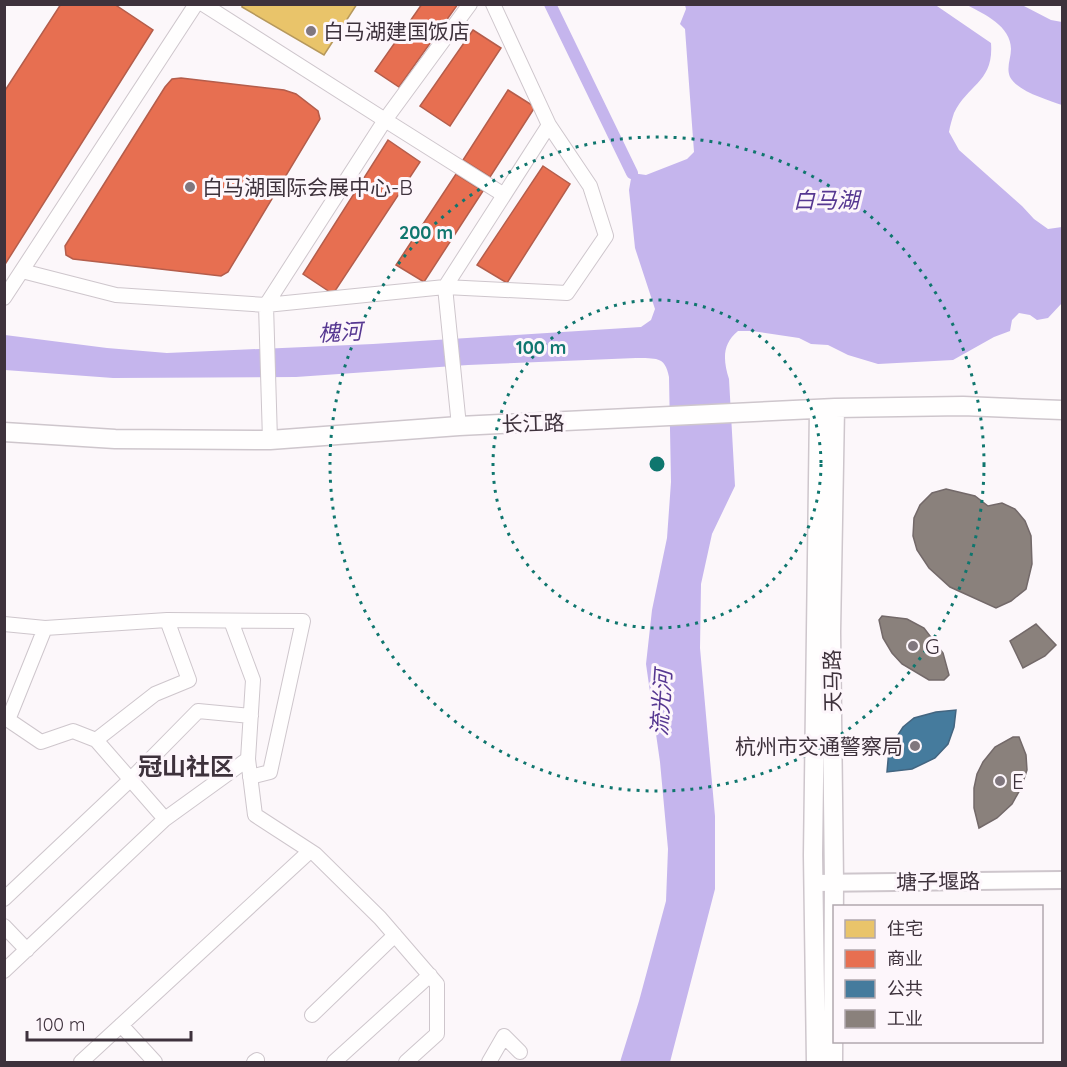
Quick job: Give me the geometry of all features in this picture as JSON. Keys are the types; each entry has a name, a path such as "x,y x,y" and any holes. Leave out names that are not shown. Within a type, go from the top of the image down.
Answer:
{"main road":[{"name":"长江路","path":"4,432 115,440 270,440 459,426 827,409 963,406 1062,410"},
{"name":"天马路","path":"827,409 834,905"},
{"name":"天马路","path":"816,1062 814,883 827,409"},
{"name":"天马路","path":"833,1043 833,1062"}],"street":[{"path":"4,298 196,4"},
{"path":"203,4 504,195"},
{"path":"270,440 266,305 385,120 470,4"},
{"path":"22,271 116,295 266,305 445,287 567,293 606,236 590,186 549,125 493,4"},
{"path":"459,426 445,287 549,125"},
{"path":"96,740 155,694 189,680 167,620"},
{"path":"4,624 45,628 167,620 303,621 270,772 250,777"},
{"path":"231,621 253,680 248,759 255,815 310,851 380,918 437,984 437,1034 407,1062"},
{"path":"45,628 6,718 41,742 73,731 96,740 165,819"},
{"path":"4,899 130,780 198,711 251,716"},
{"path":"4,971 165,819 248,759"},
{"path":"81,1062 310,851"},
{"name":"塘子堰路","path":"814,883 1062,880"},
{"path":"4,926 27,950"},
{"path":"312,1015 395,935"},
{"path":"334,1062 430,975"},
{"path":"121,1025 155,1062"},
{"path":"489,1062 504,1036 520,1052"}],"water":[{"name":"白马湖","path":"934,4 991,43 991,56 984,75 960,103 954,113 949,132 959,150 1034,219 1048,229 1062,227 1062,303 1048,318 1037,320 1030,315 1019,313 1012,320 1010,331 994,337 953,360 878,364 848,355 828,345 811,344 799,338 752,331 738,331 729,341 725,359 729,379 735,486 712,534 701,584 700,648 715,816 715,889 670,1062 620,1062 666,901 668,849 660,762 646,664 652,610 667,538 671,482 669,377 665,365 654,359 636,358 468,365 296,377 113,378 5,370 5,335 167,353 373,344 641,327 651,320 655,309 635,248 629,190 632,173 646,175 687,159 694,152 685,29 680,24 686,9 685,5"},
{"path":"967,5 1022,5 1051,20 1062,22 1062,105 1033,94 1014,82 1009,74 1011,49 1007,34 1002,27"}],"building: 住宅":[{"name":"白马湖建国饭店","path":"242,4 357,4 324,55 242,7"}],"building: 商业":[{"path":"61,4 114,4 153,30 4,266 4,92"},
{"path":"422,4 458,4 399,87 375,71"},
{"path":"473,30 501,48 450,126 420,106"},
{"name":"白马湖国际会展中心-B","path":"181,78 284,90 296,94 318,111 320,119 228,272 221,276 73,259 66,255 65,246 165,87 172,79"},
{"path":"508,90 535,107 490,177 463,160"},
{"path":"388,140 420,162 333,294 303,274"},
{"path":"543,166 570,184 507,283 477,265"},
{"path":"456,174 483,191 424,282 396,265"}],"building: 公共":[{"path":"956,710 954,727 948,744 935,758 912,769 887,772 889,749 903,727 914,718"}],"building: 工业":[{"path":"946,489 975,496 988,506 1002,503 1015,509 1025,521 1031,536 1032,564 1026,589 1011,601 996,608 950,587 929,568 917,550 913,536 914,518 920,505 932,493"},
{"name":"G","path":"882,616 907,619 924,628 943,653 949,675 944,680 929,680 902,664 883,638 879,620"},
{"path":"1036,624 1056,645 1045,656 1023,668 1010,641"},
{"name":"E","path":"1013,737 1019,737 1026,755 1027,770 1021,788 1012,804 997,818 979,828 974,808 977,774 995,747"}],"waterway":[{"path":"550,4 632,173"}],"place":[{"name":"白马湖建国饭店","path":"311,31"},
{"name":"白马湖国际会展中心-B","path":"190,187"},
{"name":"G","path":"913,646"},
{"name":"杭州市交通警察局","path":"915,746"},
{"name":"E","path":"1000,781"}],"district":[{"name":"冠山社区","path":"186,766"}],"water label":[{"name":"槐河","path":"340,332"},
{"name":"流光河","path":"661,703"}]}
